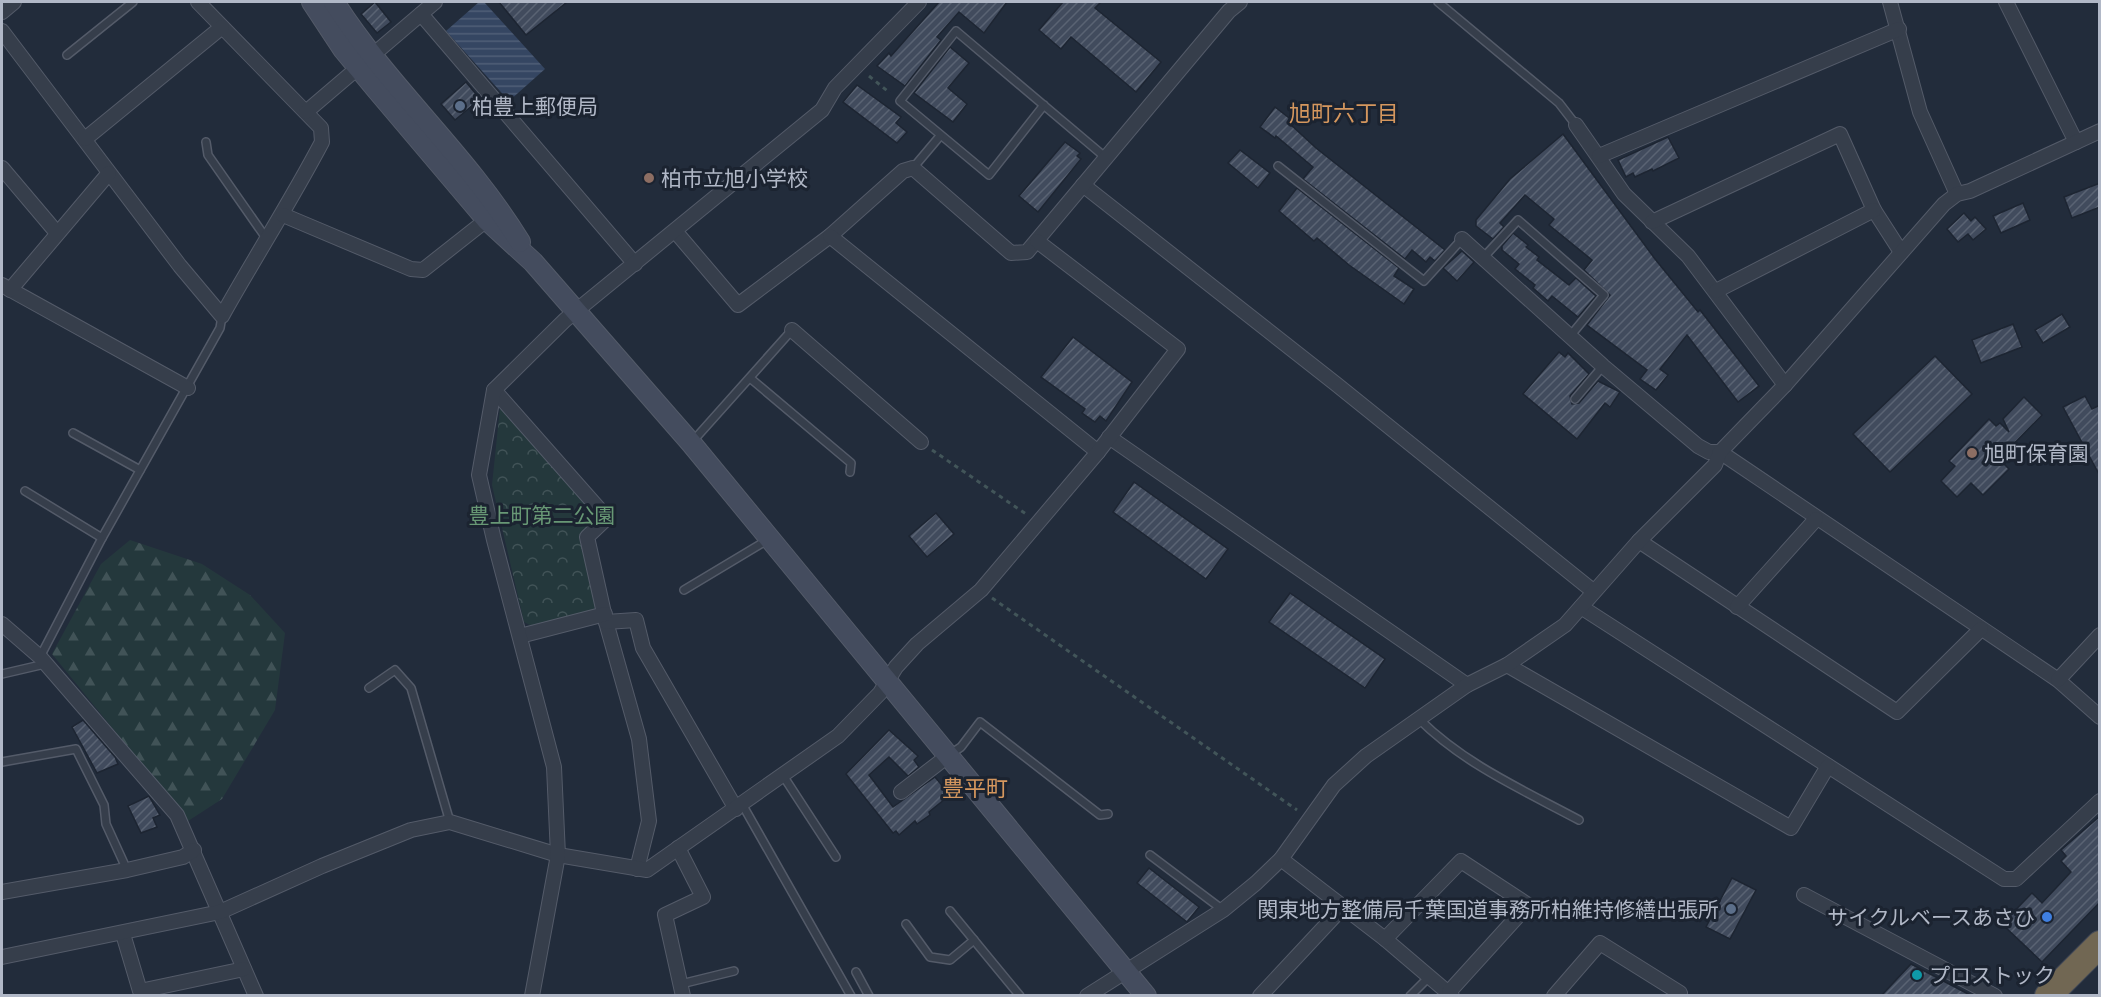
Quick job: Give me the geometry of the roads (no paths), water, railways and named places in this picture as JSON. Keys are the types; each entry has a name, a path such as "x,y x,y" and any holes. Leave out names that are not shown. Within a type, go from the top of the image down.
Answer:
{"highway":[{"path":"2048,996 2100,944"}],"street":[{"path":"2,12 14,2"},
{"path":"2,31 180,266 222,316 266,238 283,215 322,142 321,128 198,2"},
{"path":"312,2 343,49 365,62"},
{"path":"334,2 365,62 533,262 691,443 1146,996"},
{"path":"306,112 435,2"},
{"path":"532,996 558,855 554,767 479,475 494,390 552,332 822,110 835,88 919,2"},
{"path":"675,231 738,305 830,237 903,171 913,168 1011,253 1027,252 1221,20 1240,2"},
{"path":"1890,2 1920,112 1957,194"},
{"path":"2006,2 2076,142"},
{"path":"421,14 635,264"},
{"path":"85,140 222,27"},
{"path":"1599,156 1899,29"},
{"path":"1576,125 1624,194 1688,256 1785,384"},
{"path":"1087,996 1223,910 1256,883 1281,859 1309,818 1350,769 1467,685 1507,665 1541,644 1581,607 1639,541 1715,465 1720,452 1785,384 1901,252 1957,194 1970,191 2100,131"},
{"path":"1653,222 1840,134 1874,210 1901,252"},
{"path":"2,168 57,233"},
{"path":"110,173 6,288 188,388"},
{"path":"1083,185 1336,384 1593,591"},
{"path":"1716,291 1874,210"},
{"path":"283,215 411,269 423,270 494,215"},
{"path":"830,237 1098,452"},
{"path":"1462,239 1603,366 1698,446 1709,452 1720,452 1816,519 2058,680 2100,717"},
{"path":"2,957 123,934 220,912 322,866 411,830 450,822 558,855 647,870 739,807 838,736 888,682 896,667 917,644 981,590 1098,452 1178,349 1037,241"},
{"path":"792,330 921,442"},
{"path":"494,390 608,518 587,537 639,739 649,821 637,868"},
{"path":"1109,437 1467,685"},
{"path":"1737,607 1816,519"},
{"path":"1639,541 1897,712 1982,629"},
{"path":"1581,607 2004,879 2016,879 2100,801"},
{"path":"520,636 606,618 636,620 643,648 739,807"},
{"path":"2,624 43,661 177,815 256,996"},
{"path":"2058,680 2100,635"},
{"path":"1507,665 1791,828 1828,766"},
{"path":"901,792 949,755"},
{"path":"678,848 703,897 665,915 682,990"},
{"path":"2,892 127,870 183,857 194,850"},
{"path":"1281,859 1385,939 1450,994 1528,905 1461,861 1385,939"},
{"path":"1804,895 1995,996"},
{"path":"1260,996 1343,907"},
{"path":"123,934 140,991 244,969"},
{"path":"1554,996 1600,943 1680,993 1678,996"}],"lane":[{"path":"66,55 133,2"},
{"path":"1438,2 1558,103 1576,125"},
{"path":"1044,105 989,176 900,101 956,31 1044,105 1105,157"},
{"path":"913,168 940,136"},
{"path":"206,142 208,154 266,238"},
{"path":"1278,166 1424,281 1462,239"},
{"path":"1483,258 1518,220 1604,295 1571,335"},
{"path":"2,674 43,661 102,538 188,388 220,328 222,316"},
{"path":"691,443 792,330"},
{"path":"1575,399 1603,366"},
{"path":"750,378 851,463 850,472"},
{"path":"73,433 140,470"},
{"path":"25,491 102,538"},
{"path":"684,590 769,539"},
{"path":"369,688 395,670 411,688 450,822"},
{"path":"1419,719 1442,742 1475,763 1579,820"},
{"path":"949,755 961,747 980,722 1100,815 1108,814"},
{"path":"2,762 76,749 104,805 106,824 127,870"},
{"path":"782,774 837,857"},
{"path":"739,807 851,996"},
{"path":"1150,855 1223,910"},
{"path":"950,911 1020,996"},
{"path":"906,924 930,957 950,960 974,940"},
{"path":"682,990 734,971"},
{"path":"856,972 869,996"},
{"path":"1410,996 1430,976"}],"water":[{"path":"479,2 484,2 545,69 509,101 446,31"}],"place":[{"name":"柏豊上郵便局","path":"460,106"},
{"name":"柏市立旭小学校","path":"649,178"},
{"name":"旭町保育園","path":"1972,453"},
{"name":"関東地方整備局千葉国道事務所柏維持修繕出張所","path":"1731,909"},
{"name":"サイクルベースあさひ","path":"2047,917"},
{"name":"プロストック","path":"1917,975"}],"district":[{"name":"旭町六丁目","path":"1344,113"},
{"name":"豊平町","path":"975,788"}],"park label":[{"name":"豊上町第二公園","path":"542,515"}]}
